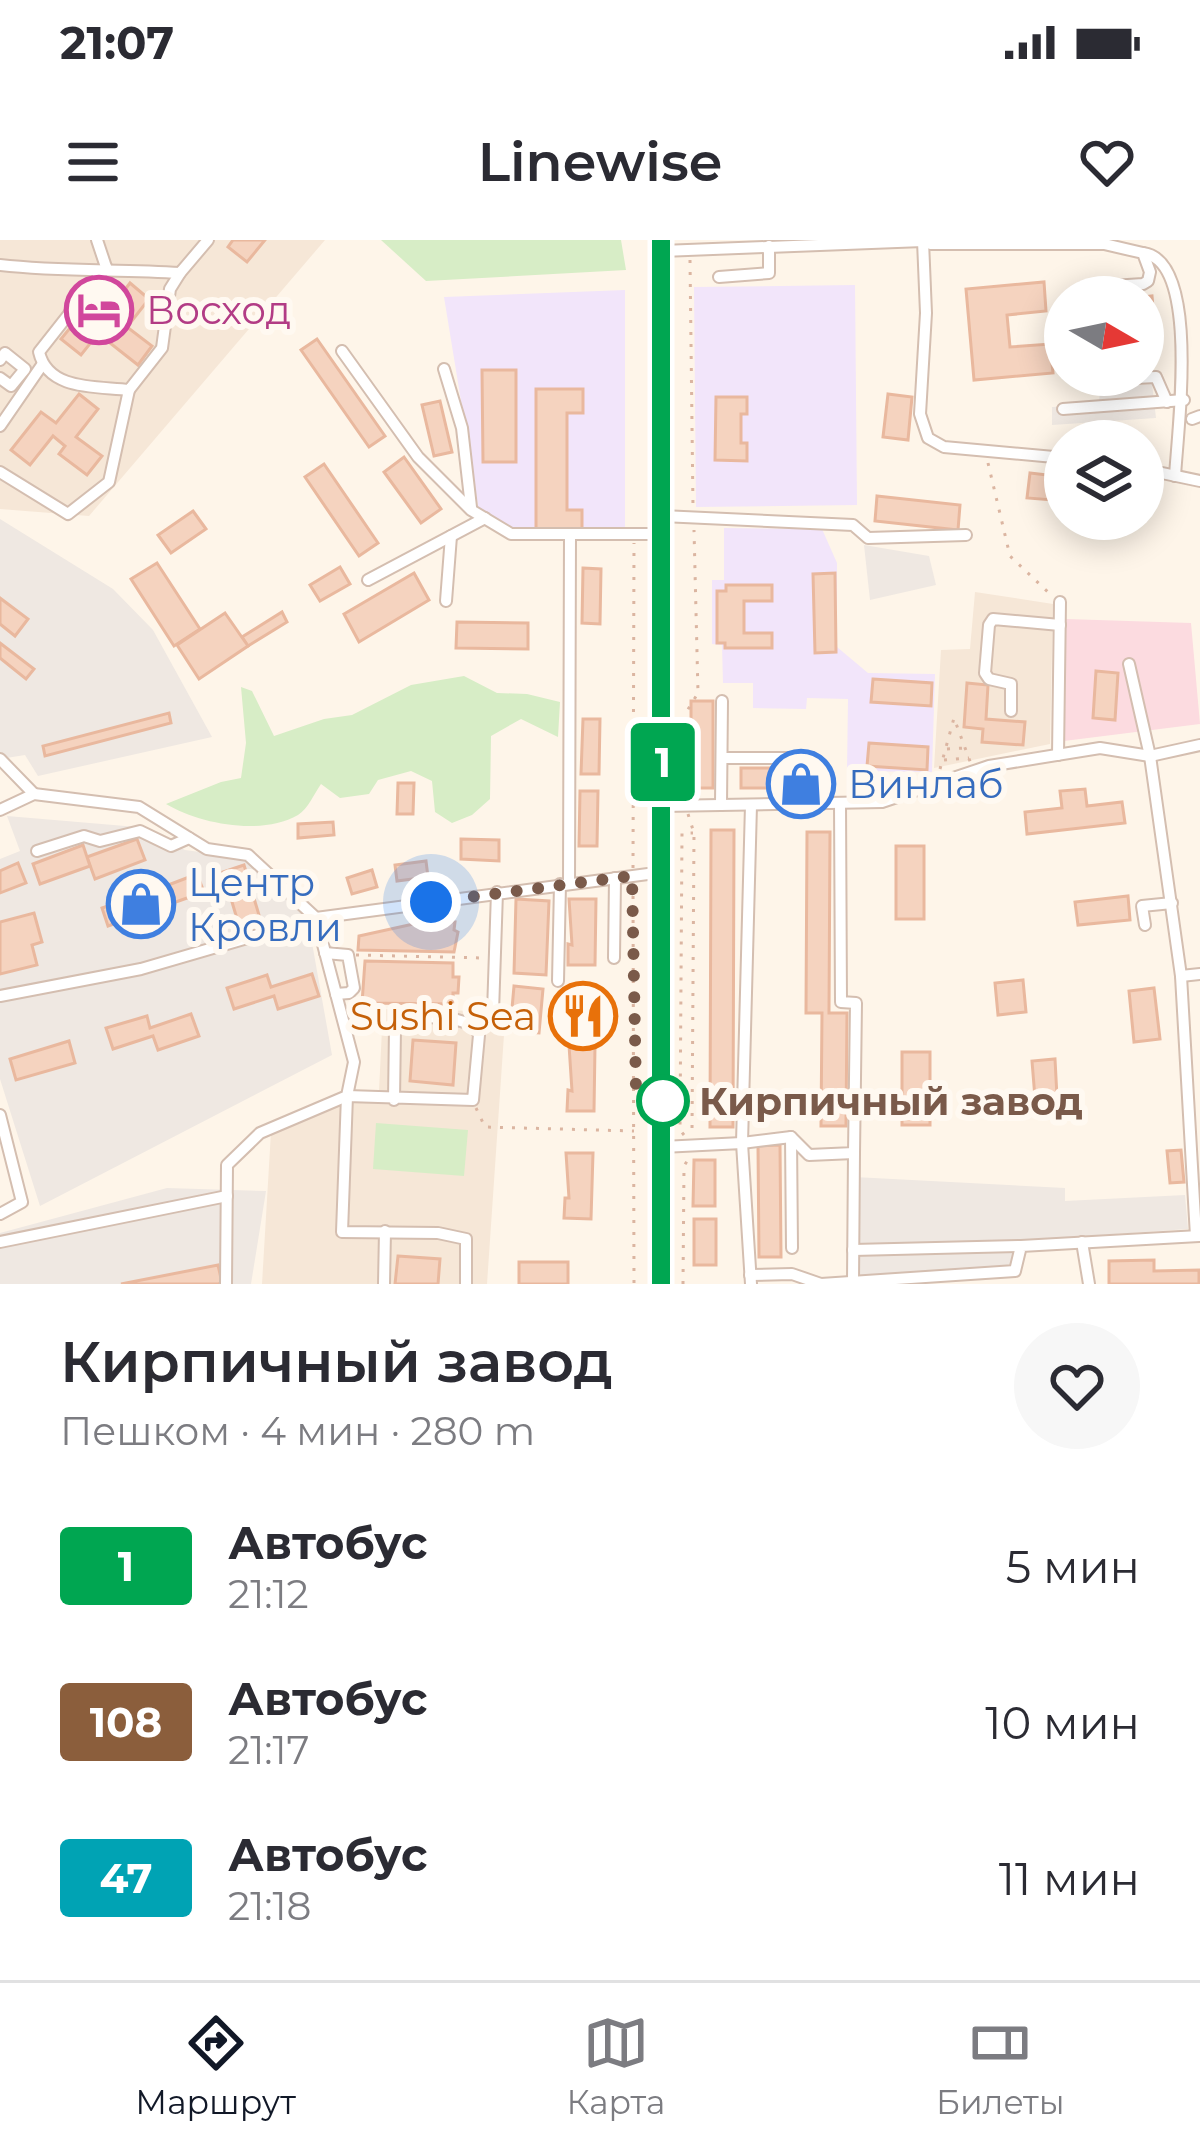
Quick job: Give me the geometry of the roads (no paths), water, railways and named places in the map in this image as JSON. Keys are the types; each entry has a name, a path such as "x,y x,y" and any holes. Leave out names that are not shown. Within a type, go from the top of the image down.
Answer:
{"highway":[{"path":"661,245 661,1284"}],"street":[{"path":"97,240 106,267"},
{"path":"0,472 68,514 110,482 129,390 162,348 170,289 208,240"},
{"path":"661,245 689,250 888,241 1105,244 1137,248 1166,259 1186,290 1192,327 1175,476"},
{"path":"923,241 926,313 920,414 928,438 944,447 1044,456"},
{"path":"718,277 769,273 769,247"},
{"path":"1137,248 1149,276"},
{"path":"0,265 47,271 106,267 180,273"},
{"path":"106,267 39,352 42,365 63,382 129,390"},
{"path":"342,351 418,457 471,510 511,534 662,534"},
{"path":"0,360 5,353 25,369 11,386 0,378"},
{"path":"0,426 42,365"},
{"path":"444,370 462,428 471,510"},
{"path":"1164,393 1168,402"},
{"path":"1063,410 1184,400"},
{"path":"1164,474 1200,482"},
{"path":"662,516 853,525 868,538 966,535"},
{"path":"368,580 485,518"},
{"path":"558,981 570,534"},
{"path":"446,601 451,536"},
{"path":"1058,755 1060,602"},
{"path":"1011,711 1011,684 988,679 985,673 989,625 993,619 1060,625"},
{"path":"853,1250 1198,1236 1181,976 1150,757 1129,664"},
{"path":"722,701 722,805"},
{"path":"663,806 882,802 936,784 971,765 1100,748 1150,757 1200,745"},
{"path":"722,758 812,758 822,765 822,804"},
{"path":"0,759 34,794"},
{"path":"0,810 34,794 139,807 207,849 248,855 316,918 354,1062 347,1096 342,1232 438,1233 466,1239 466,1284"},
{"path":"840,803 841,1002 856,1003 853,1282"},
{"path":"751,805 742,1143 750,1280 792,1274 821,1284 1013,1278 1021,1246"},
{"path":"37,851 84,836 100,842 140,831 171,847 189,838"},
{"path":"0,996 141,969 316,918 663,872"},
{"path":"614,958 615,878"},
{"path":"493,1012 497,892"},
{"path":"1145,925 1142,906 1172,902"},
{"path":"325,952 348,955 353,991 336,994"},
{"path":"1181,976 1200,974"},
{"path":"226,1284 227,1165 260,1132 347,1096 394,1100 473,1100 479,1036 474,1025 402,1016 395,1028 394,1100"},
{"path":"0,1115 22,1202 0,1214"},
{"path":"791,1137 809,1154 854,1153"},
{"path":"662,1147 791,1137"},
{"path":"791,1137 792,1249"},
{"path":"0,1242 227,1196"},
{"path":"384,1284 386,1231"},
{"path":"1082,1243 1089,1284"}],"place":[{"name":"Восход","path":"99,310"},
{"name":"Винлаб","path":"801,784"},
{"name":"Центр Кровли","path":"141,904"},
{"name":"Sushi Sea","path":"583,1016"},
{"name":"Кирпичный завод","path":"663,1101"}]}
